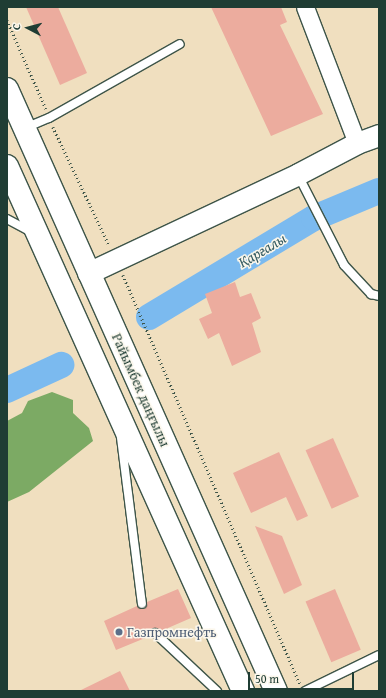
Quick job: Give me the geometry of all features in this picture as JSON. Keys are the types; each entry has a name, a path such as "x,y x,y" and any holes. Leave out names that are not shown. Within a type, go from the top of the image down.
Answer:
{"highway":[{"name":"Райымбек даңғылы","path":"7,89 276,691"},
{"path":"7,166 118,416 243,691"}],"street":[{"path":"308,8 357,143"},
{"path":"88,273 298,174 357,143 379,135"}],"lane":[{"path":"25,128 49,118 180,44"},
{"path":"298,174 344,264 371,294 379,296"},
{"path":"7,219 38,236"},
{"path":"118,416 142,604"},
{"path":"155,633 217,691"},
{"path":"304,691 379,655"}],"path":[{"path":"7,20 49,118 116,260 304,691"}],"green space":[{"path":"52,392 73,400 73,413 89,428 93,441 29,492 7,502 7,421 22,413 28,401"}],"building":[{"path":"26,7 58,7 87,73 60,85"},
{"path":"211,7 281,7 287,22 280,25 323,114 271,136"},
{"path":"235,282 240,297 251,293 261,318 252,323 261,352 232,366 219,333 208,339 199,319 212,313 205,294"},
{"path":"333,438 359,496 332,509 306,450"},
{"path":"279,452 308,516 297,521 286,497 251,513 233,473"},
{"path":"255,526 282,536 302,585 284,594"},
{"path":"178,589 191,618 161,631 153,628 150,636 116,650 104,621 137,606 145,609 147,602"},
{"path":"335,589 361,650 331,662 306,602"},
{"path":"120,671 130,691 79,691"}],"waterway":[{"name":"Қарғалы","path":"149,317 314,218 379,191"},
{"name":"Қарғалы","path":"7,390 61,365"}],"place":[{"name":"Газпромнефть","path":"119,632"}]}
